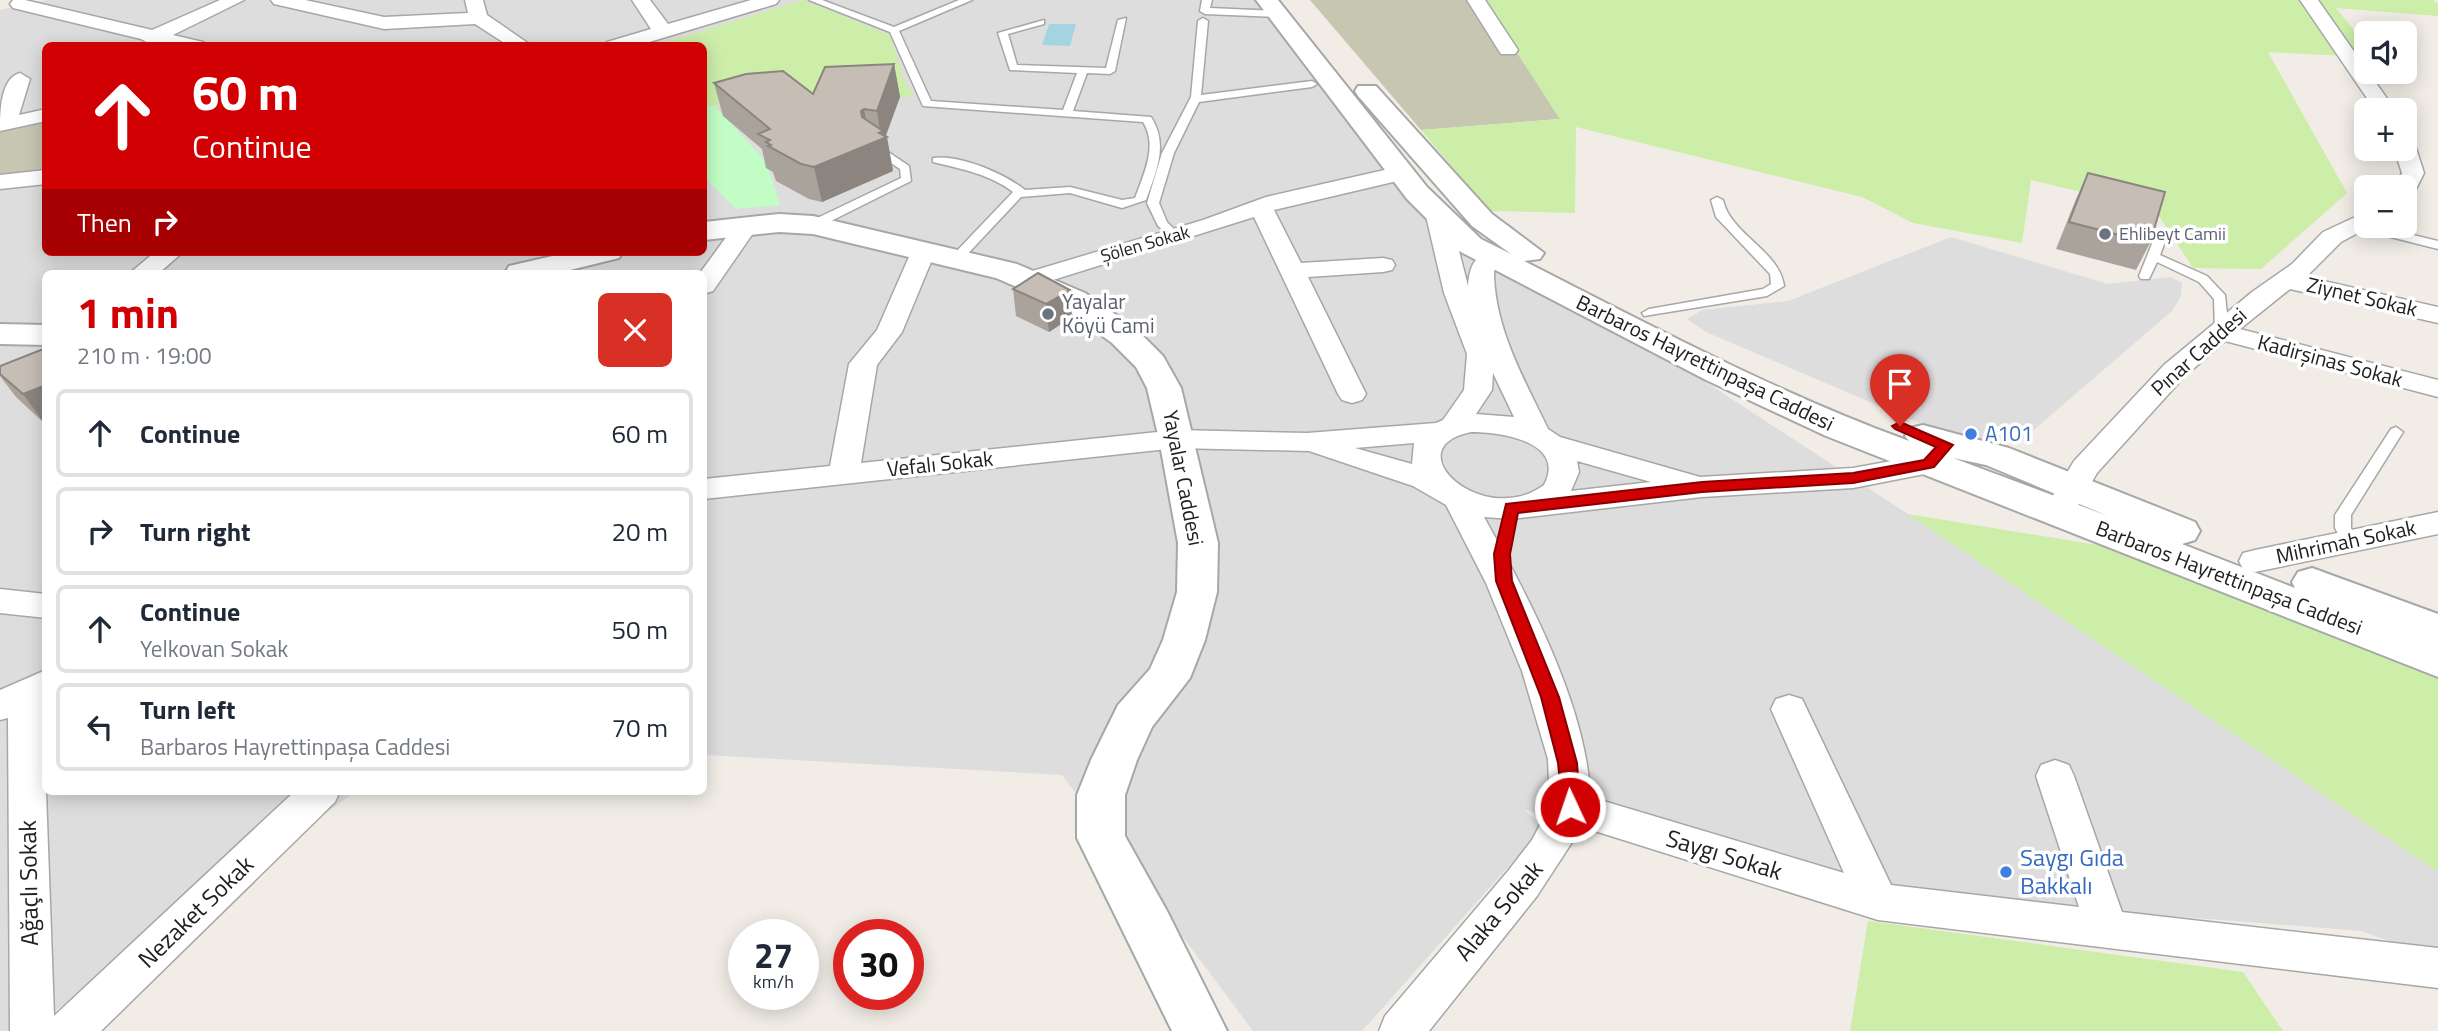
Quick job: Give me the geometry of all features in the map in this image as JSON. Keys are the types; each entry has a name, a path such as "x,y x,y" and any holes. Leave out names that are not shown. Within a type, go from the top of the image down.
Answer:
{"street":[{"path":"140,42 235,0"},
{"path":"280,0 384,23 409,24 476,9 518,42"},
{"path":"641,0 654,22 665,32"},
{"path":"629,42 770,0"},
{"path":"1476,0 1508,50"},
{"path":"2309,0 2377,98"},
{"path":"0,8 27,2 178,42"},
{"name":"Barbaros Hayrettinpaşa Caddesi","path":"1278,5 1402,173 1438,216 1470,245 1495,259 1718,373 1937,455 2255,561 2438,630"},
{"name":"Barbaros Hayrettinpaşa Caddesi","path":"1278,5 1482,220 1507,240 1563,273 1831,397 1937,455"},
{"path":"42,73 10,81 3,125 42,116"},
{"name":"Şölen Sokak","path":"1028,280 1261,207 1402,173"},
{"path":"0,182 42,177"},
{"path":"1261,207 1352,394"},
{"path":"1438,216 1457,293 1481,354 1478,390 1447,428 1429,444 1425,457 1429,472 1449,492 1504,581"},
{"name":"Yayalar Caddesi","path":"707,229 813,225 941,254 1028,280 1074,300 1102,318 1151,363 1164,388 1177,439 1198,544 1197,592 1184,640 1168,678 1134,717 1114,760 1101,795 1101,838 1149,926 1200,1031"},
{"name":"Pınar Caddesi","path":"2066,499 2128,418 2174,371 2285,280 2332,237 2354,225"},
{"path":"707,282 746,226"},
{"path":"845,474 863,364 889,332 941,254"},
{"path":"147,270 166,256"},
{"path":"533,270 591,256"},
{"path":"1495,259 1481,268 1479,280 1496,347 1544,438 1562,458 1565,472 1561,486 1548,498 1520,507"},
{"path":"1292,271 1383,265"},
{"name":"Ziynet Sokak","path":"2285,280 2438,315"},
{"name":"Kadirşinas Sokak","path":"2222,331 2438,389"},
{"path":"0,334 42,335"},
{"path":"1307,442 1447,428 1496,420 1544,438 1702,487"},
{"name":"Vefalı Sokak","path":"707,489 1177,439 1307,442"},
{"path":"1307,442 1481,506 1520,507 1702,487 1853,478 1937,455"},
{"name":"Barbaros Hayrettinpaşa Caddesi","path":"2066,499 2438,661"},
{"path":"1504,581 1502,554 1520,507"},
{"name":"Mihrimah Sokak","path":"2255,561 2438,523"},
{"name":"Alaka Sokak","path":"1401,1031 1547,853 1570,807 1568,763 1550,697 1504,581"},
{"path":"0,601 42,606"},
{"name":"Ağaçlı Sokak","path":"24,695 32,1031"},
{"path":"1789,709 1878,902"},
{"path":"2054,776 2107,929"},
{"name":"Nezaket Sokak","path":"70,1031 317,795"},
{"name":"Saygı Sokak","path":"1570,807 1878,902 2438,968"}],"lane":[{"path":"814,0 894,30 967,0"},
{"path":"1207,0 1205,11 1278,5"},
{"path":"1041,22 1003,33 1013,68 1110,71 1123,20"},
{"path":"1175,236 1162,223 1153,203 1168,153 1195,99 1203,21"},
{"path":"894,30 927,104 1147,119 1154,128 1157,144 1140,200 1122,204 1070,190 1018,192 941,254"},
{"path":"1067,113 1083,70"},
{"path":"1195,99 1312,84"},
{"path":"813,225 907,179 905,168 874,147"},
{"path":"937,160 972,168 1005,180 1018,192"},
{"path":"1649,313 1768,292 1778,286 1776,273 1720,214 1717,200"},
{"path":"2145,276 2162,234"},
{"path":"2416,238 2438,245"},
{"path":"2153,256 2203,279 2220,298 2222,331"},
{"path":"2350,541 2343,528 2343,515 2396,432"}],"shaded area":[{"path":"46,0 1262,0 1411,203 1477,261 1640,339 1908,514 2438,872 2438,958 2361,931 1916,896 1525,810 1543,828 1362,1031 1253,1031 1062,775 707,755 707,270 42,270 42,795 351,795 28,1031 0,1031 0,10"},
{"path":"1310,0 1483,0 1560,119 1421,130"},
{"path":"42,119 42,174 0,179 0,129"},
{"path":"1951,237 2108,284 2171,277 2182,283 2181,296 2172,311 2021,441 1995,444 1950,436 1706,332 1687,319 1702,310 1788,301"}],"green space":[{"path":"803,0 890,35 906,85 915,96 707,106 707,42 665,42"},
{"path":"1483,0 2433,0 2438,4 2438,16 2336,8 2354,30 2354,56 2268,52 2347,193 2261,269 2193,268 2155,210 2031,180 2022,243 1913,223 1862,197 1576,127 1575,213 1489,211 1421,130 1560,119"},
{"path":"714,105 767,163 780,205 736,209 707,180 707,106"},
{"path":"1908,514 2140,552 2438,674 2438,872"},
{"path":"1868,921 2243,972 2283,1031 1850,1031"}],"water":[{"path":"1049,24 1076,24 1070,46 1042,45"}],"building":[{"path":"894,64 877,111 861,111 862,117 883,131 879,133 887,137 814,167 801,164 768,146 771,145 766,142 770,140 758,134 770,129 714,83 746,74 783,71 813,94 825,67"},
{"path":"2088,173 2165,192 2150,243 2069,222"},
{"path":"1038,273 1070,290 1046,304 1013,289"},
{"path":"42,350 42,387 23,394 0,374 0,366"}],"place":[{"name":"Ehlibeyt Camii","path":"2105,234"},
{"name":"Yayalar Köyü Cami","path":"1048,314"},
{"name":"A101","path":"1971,434"},
{"name":"Saygı Gıda Bakkalı","path":"2006,872"}],"route":[{"path":"1570,807 1568,763 1550,697 1504,581 1502,554 1511,508 1702,487 1772,485 1895,472 1929,464 1946,445 1900,426"}]}
